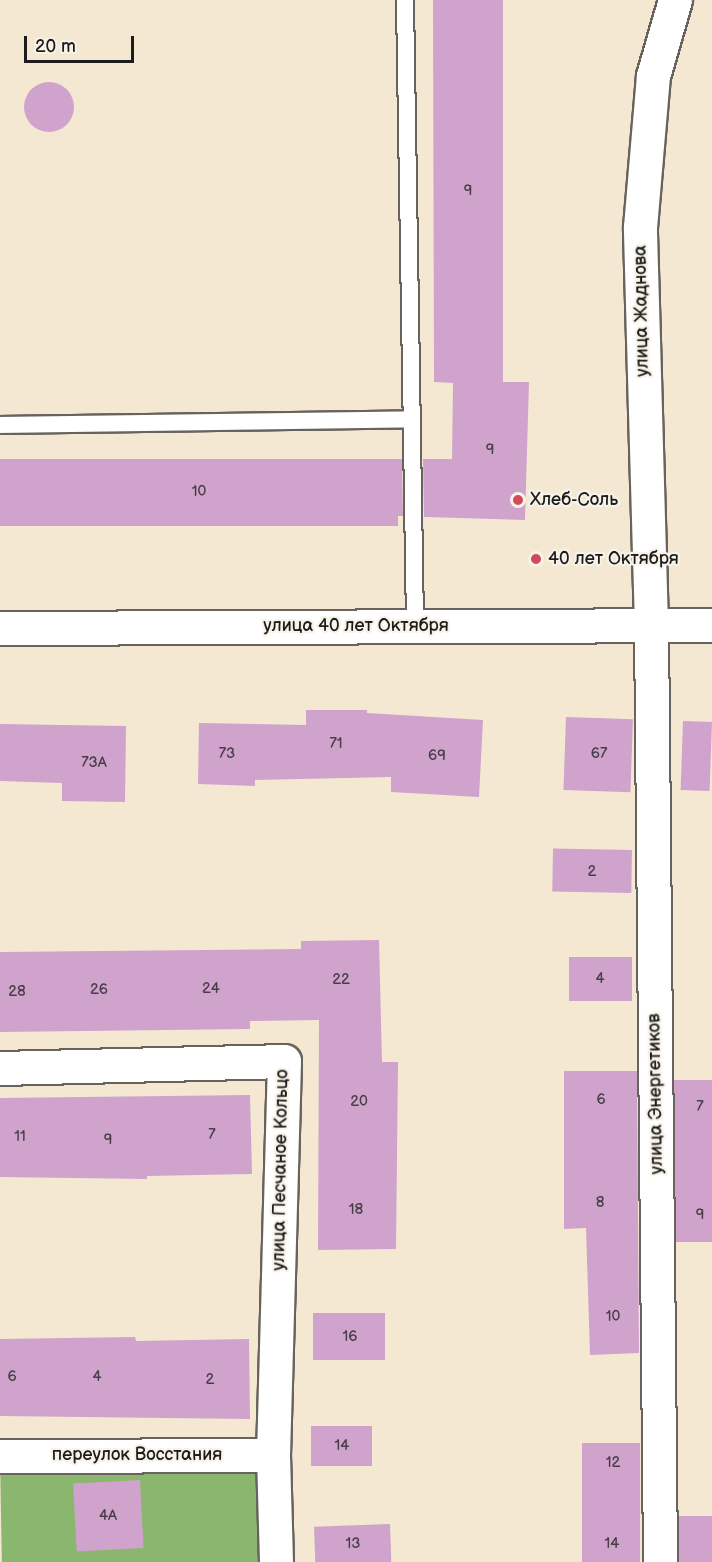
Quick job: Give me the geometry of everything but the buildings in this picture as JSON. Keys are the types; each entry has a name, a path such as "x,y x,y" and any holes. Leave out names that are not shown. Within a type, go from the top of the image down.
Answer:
{"street":[{"name":"улица Жаднова","path":"651,626 640,227 653,76 675,0"},
{"name":"улица 40 лет Октября","path":"0,628 712,625"},
{"name":"улица Энергетиков","path":"651,626 660,1562"},
{"name":"улица Песчаное Кольцо","path":"0,1068 284,1061 273,1455 276,1562"},
{"name":"переулок Восстания","path":"0,1456 273,1455"}],"lane":[{"path":"405,0 415,626"},
{"path":"0,425 411,419"}],"green space":[{"path":"273,1454 275,1562 2,1562 0,1459"}],"place":[{"name":"Хлеб-Соль","path":"518,500"},
{"name":"40 лет Октября","path":"536,559"}]}
